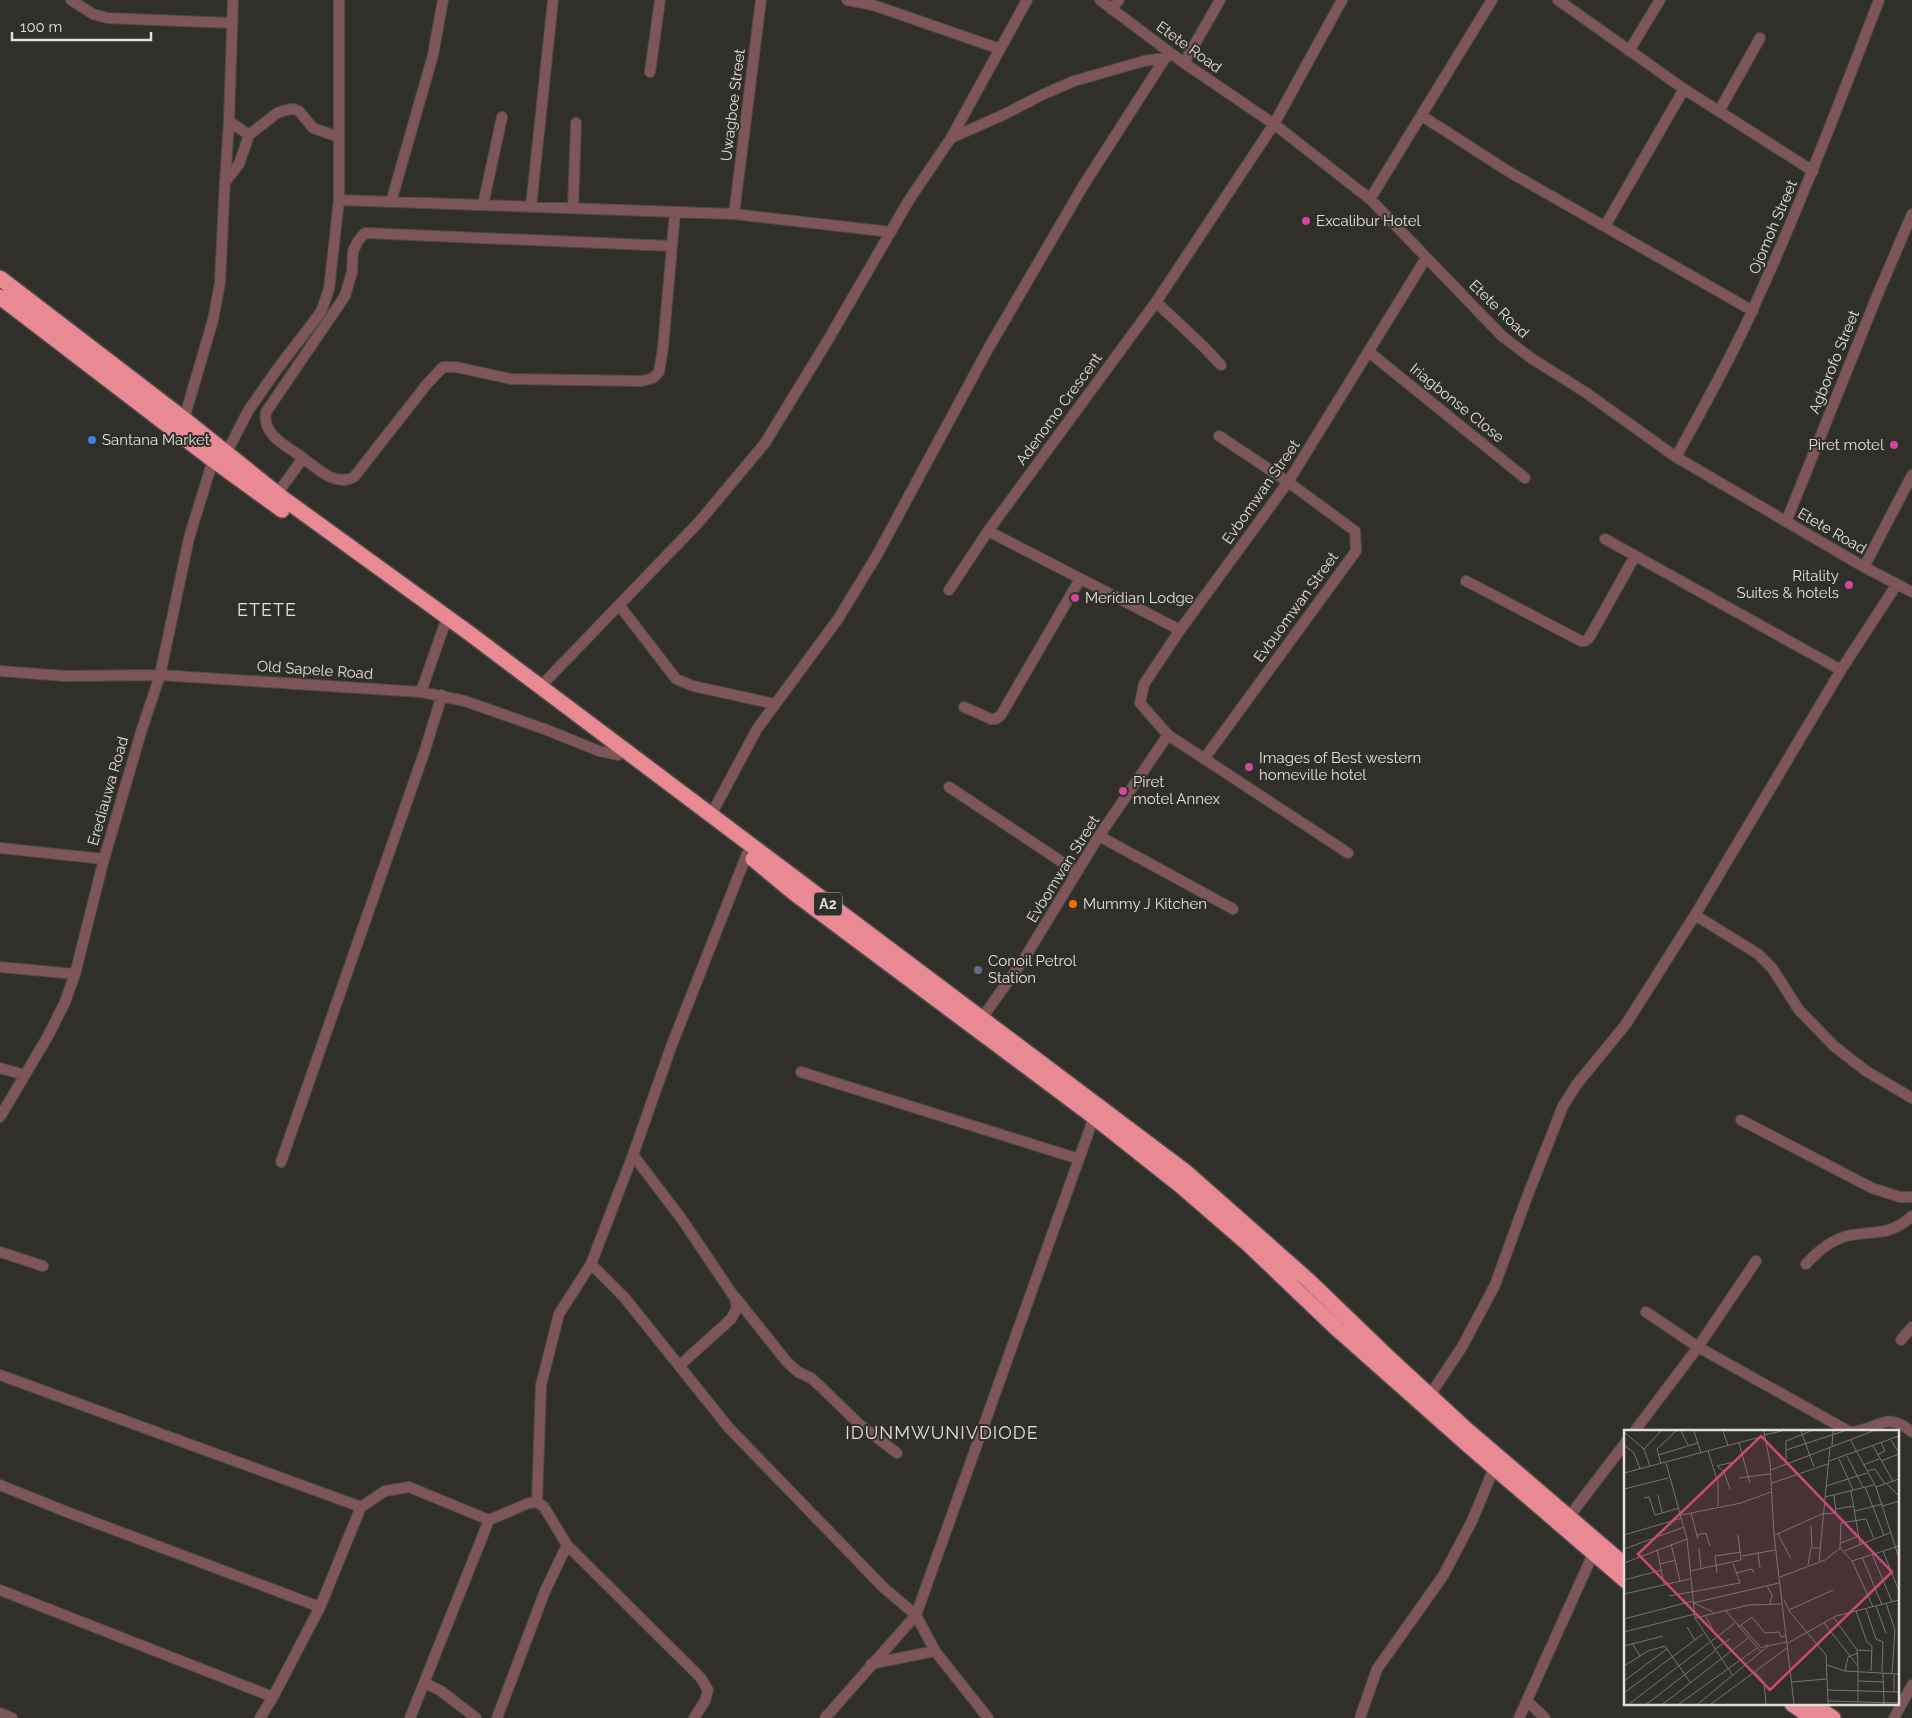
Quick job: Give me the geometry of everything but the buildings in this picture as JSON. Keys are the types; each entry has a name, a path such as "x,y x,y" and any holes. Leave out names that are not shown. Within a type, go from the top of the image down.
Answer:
{"highway":[{"name":"A2","path":"0,278 184,419 219,457 277,494 469,633 1186,1172 1303,1285 1344,1336 1624,1579"},
{"name":"A2","path":"0,298 219,457 618,755 747,854 794,893 1094,1117 1303,1285 1568,1518 1624,1564"},
{"path":"1795,1706 1812,1718"},
{"path":"1815,1706 1833,1718"}],"street":[{"path":"71,0 93,14 107,18 231,23"},
{"path":"184,419 213,320 220,283 229,121 233,0"},
{"name":"Erediauwa Road","path":"0,1117 48,1036 65,1002 75,974 104,859 160,675 190,538 219,457 248,410 321,312 329,290 338,200 339,0"},
{"path":"391,202 432,55 443,0"},
{"path":"531,207 553,0"},
{"path":"650,72 660,0"},
{"name":"Uwagboe Street","path":"734,214 761,0"},
{"path":"847,0 873,5 1000,49"},
{"path":"540,687 699,522 765,443 828,340 909,200 951,138 1027,0"},
{"name":"Etete Road","path":"1100,0 1168,55 1184,63 1274,124 1370,199 1502,336 1531,358 1585,392 1676,457 1864,567 1912,592"},
{"path":"1111,9 1119,0"},
{"path":"1184,63 1220,0"},
{"name":"Adenomo Crescent","path":"949,590 988,531 1156,302 1274,124 1342,0"},
{"path":"1370,199 1492,0"},
{"path":"1558,0 1684,89 1813,171"},
{"path":"1629,51 1660,0"},
{"name":"Ojomoh Street","path":"1676,457 1719,378 1752,310 1813,171 1879,0"},
{"path":"1719,111 1760,38"},
{"path":"951,138 1074,81 1168,55"},
{"path":"712,815 748,744 838,619 878,555 1008,315 1083,186 1168,55"},
{"path":"1604,226 1684,89"},
{"path":"225,182 239,164 249,135 277,113 293,109 299,111 313,128 339,137"},
{"path":"1422,116 1511,173 1752,310"},
{"path":"482,205 502,117"},
{"path":"229,121 249,135"},
{"path":"573,208 576,123"},
{"path":"338,200 734,214 891,232"},
{"path":"672,246 365,233 358,241 354,252 352,272 345,296 266,412 264,422 269,433 303,458 337,481 347,480 354,477 442,366 456,367 512,379 642,381 653,378 659,372 663,348 672,246 675,212"},
{"name":"Agborofo Street","path":"1786,522 1912,214"},
{"name":"Evbomwan Street","path":"1348,853 1168,735 1140,703 1144,684 1180,630 1288,482 1426,258"},
{"path":"1156,302 1221,365"},
{"name":"Iriagbonse Close","path":"1369,352 1525,478"},
{"name":"Evbuomwan Street","path":"1204,759 1356,551 1355,531 1288,482 1219,436"},
{"path":"277,494 303,458"},
{"path":"1864,567 1912,475"},
{"path":"988,531 1180,630"},
{"path":"1605,539 1841,670"},
{"path":"1466,581 1581,641 1586,641 1635,556"},
{"path":"964,707 991,719 996,719 1001,715 1080,578"},
{"path":"1430,1395 1462,1347 1495,1285 1563,1106 1577,1084 1626,1024 1694,915 1841,670 1897,584"},
{"path":"619,605 676,678 693,686 775,704"},
{"path":"421,692 444,626"},
{"name":"Old Sapele Road","path":"0,671 65,676 160,675 421,692 442,695 474,704 599,751 618,755"},
{"path":"280,1162 425,750 442,695"},
{"name":"Evbomwan Street","path":"982,1018 1024,959 1099,836 1168,735"},
{"path":"949,787 1078,872"},
{"path":"1099,836 1233,909"},
{"path":"0,848 104,859"},
{"path":"537,1502 541,1385 560,1314 591,1264 633,1155 671,1046 747,854"},
{"path":"1694,915 1758,954 1772,968 1800,1010 1834,1046 1866,1071 1912,1098"},
{"path":"0,967 75,974"},
{"path":"0,1068 24,1076"},
{"path":"801,1072 1079,1159"},
{"path":"825,1718 916,1615 1094,1117"},
{"path":"1741,1120 1872,1188 1900,1197 1912,1197"},
{"path":"633,1155 681,1218 735,1298 787,1362 798,1372 816,1382 859,1424 897,1454"},
{"path":"1806,1264 1814,1255 1831,1243 1846,1236 1892,1230 1912,1216"},
{"path":"0,1252 43,1266"},
{"path":"1635,1430 1698,1346 1756,1261"},
{"path":"591,1264 624,1297 729,1428 884,1588 916,1615 935,1652 988,1718"},
{"path":"679,1366 731,1320 737,1308 735,1298"},
{"path":"1646,1312 1698,1346 1846,1430"},
{"path":"1902,1340 1912,1327"},
{"path":"0,1375 361,1507"},
{"path":"1862,1430 1887,1421 1904,1425 1912,1432"},
{"path":"1568,1518 1624,1445"},
{"path":"1360,1718 1376,1669 1443,1576 1472,1521 1494,1468"},
{"path":"0,1485 67,1512 320,1606"},
{"path":"260,1718 273,1697 320,1606 361,1507 385,1490 409,1487 489,1520 529,1503 537,1502 544,1507 567,1546 701,1678 708,1690 705,1701 694,1718"},
{"path":"410,1718 489,1520"},
{"path":"497,1718 545,1591 567,1546"},
{"path":"1519,1718 1593,1554"},
{"path":"0,1590 273,1697"},
{"path":"871,1664 935,1652"},
{"path":"425,1683 441,1691 476,1718"},
{"path":"1894,1718 1912,1685"},
{"path":"1527,1701 1545,1718"}],"place":[{"name":"Excalibur Hotel","path":"1306,221"},
{"name":"Santana Market","path":"92,440"},
{"name":"Piret motel","path":"1894,445"},
{"name":"Ritality Suites & hotels","path":"1849,585"},
{"name":"Meridian Lodge","path":"1075,598"},
{"name":"Images of Best western homeville hotel","path":"1249,767"},
{"name":"Piret motel Annex","path":"1123,791"},
{"name":"Mummy J Kitchen","path":"1073,904"},
{"name":"Conoil Petrol Station","path":"978,970"}],"district":[{"name":"ETETE","path":"267,610"},
{"name":"IDUNMWUNIVDIODE","path":"942,1433"}]}
